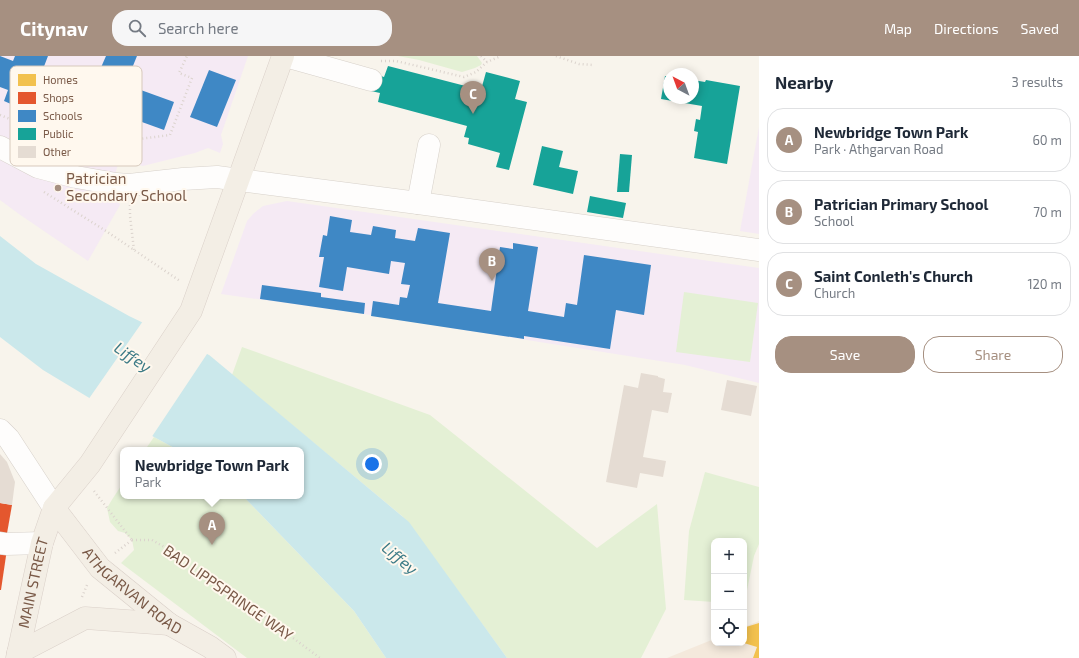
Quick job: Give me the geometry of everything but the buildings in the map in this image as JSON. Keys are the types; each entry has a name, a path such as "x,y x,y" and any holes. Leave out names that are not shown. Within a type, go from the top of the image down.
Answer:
{"main road":[{"path":"54,508 86,470 194,302 284,56"},
{"name":"MAIN STREET","path":"18,655 42,543 54,508"},
{"name":"ATHGARVAN ROAD","path":"54,508 100,568 169,624 210,647 225,658"},
{"path":"18,655 85,618 169,624"}],"street":[{"path":"284,56 375,71"},
{"path":"418,202 429,146"},
{"path":"0,147 10,152"},
{"path":"36,166 76,177 129,185 216,177 418,202 759,250"},
{"path":"0,430 9,439 54,508"},
{"path":"0,543 42,543"}],"path":[{"path":"142,139 170,135 192,78 179,73 187,56"},
{"path":"482,56 487,62"},
{"path":"375,71 396,61 464,77 476,72 487,62 501,56"},
{"path":"556,56 579,64 593,65"},
{"path":"0,115 10,119"},
{"path":"126,166 131,168 129,185 130,216 134,250"},
{"path":"40,190 134,250 156,266 194,302"},
{"name":"BAD LIPPSPRINGE WAY","path":"86,470 132,540 152,540 173,552 320,658"}],"shaded area":[{"path":"0,56 248,56 221,135 223,144 220,153 208,148 195,153 143,166 142,66 10,66 10,166 118,166 115,192 120,205 88,261 0,200"},
{"path":"759,127 759,234 740,231"},
{"path":"287,201 759,268 759,383 685,365 364,314 221,294 247,221 263,206"},
{"path":"759,621 759,658 667,658 711,640 711,646 747,646 747,626"}],"green space":[{"path":"398,56 477,56 482,63 475,68 462,72 419,60"},
{"path":"684,292 758,303 750,362 676,352"},
{"path":"242,347 430,415 597,548 657,504 666,609 641,658 507,658 402,516 232,375"},
{"path":"154,437 172,447 147,447"},
{"path":"705,472 759,487 759,544 754,556 747,590 747,538 711,538 711,602 684,600 689,531"},
{"path":"120,488 120,499 246,499 354,611 386,658 247,658 121,563 134,550 132,540 125,533 118,531 110,522 107,508"}],"water":[{"name":"Liffey","path":"0,236 36,264 129,316 208,354 409,522 507,658 386,658 354,611 246,499 304,499 304,447 172,447 43,370 0,337"}],"pier":[{"path":"143,321 208,352 212,356 207,354 151,438 88,400"}],"place":[{"name":"Saint Conleth's Church","path":"473,114"},
{"name":"Patrician Secondary School","path":"58,188"},
{"name":"Patrician Primary School","path":"492,281"},
{"name":"Newbridge Town Park","path":"212,545"}]}
